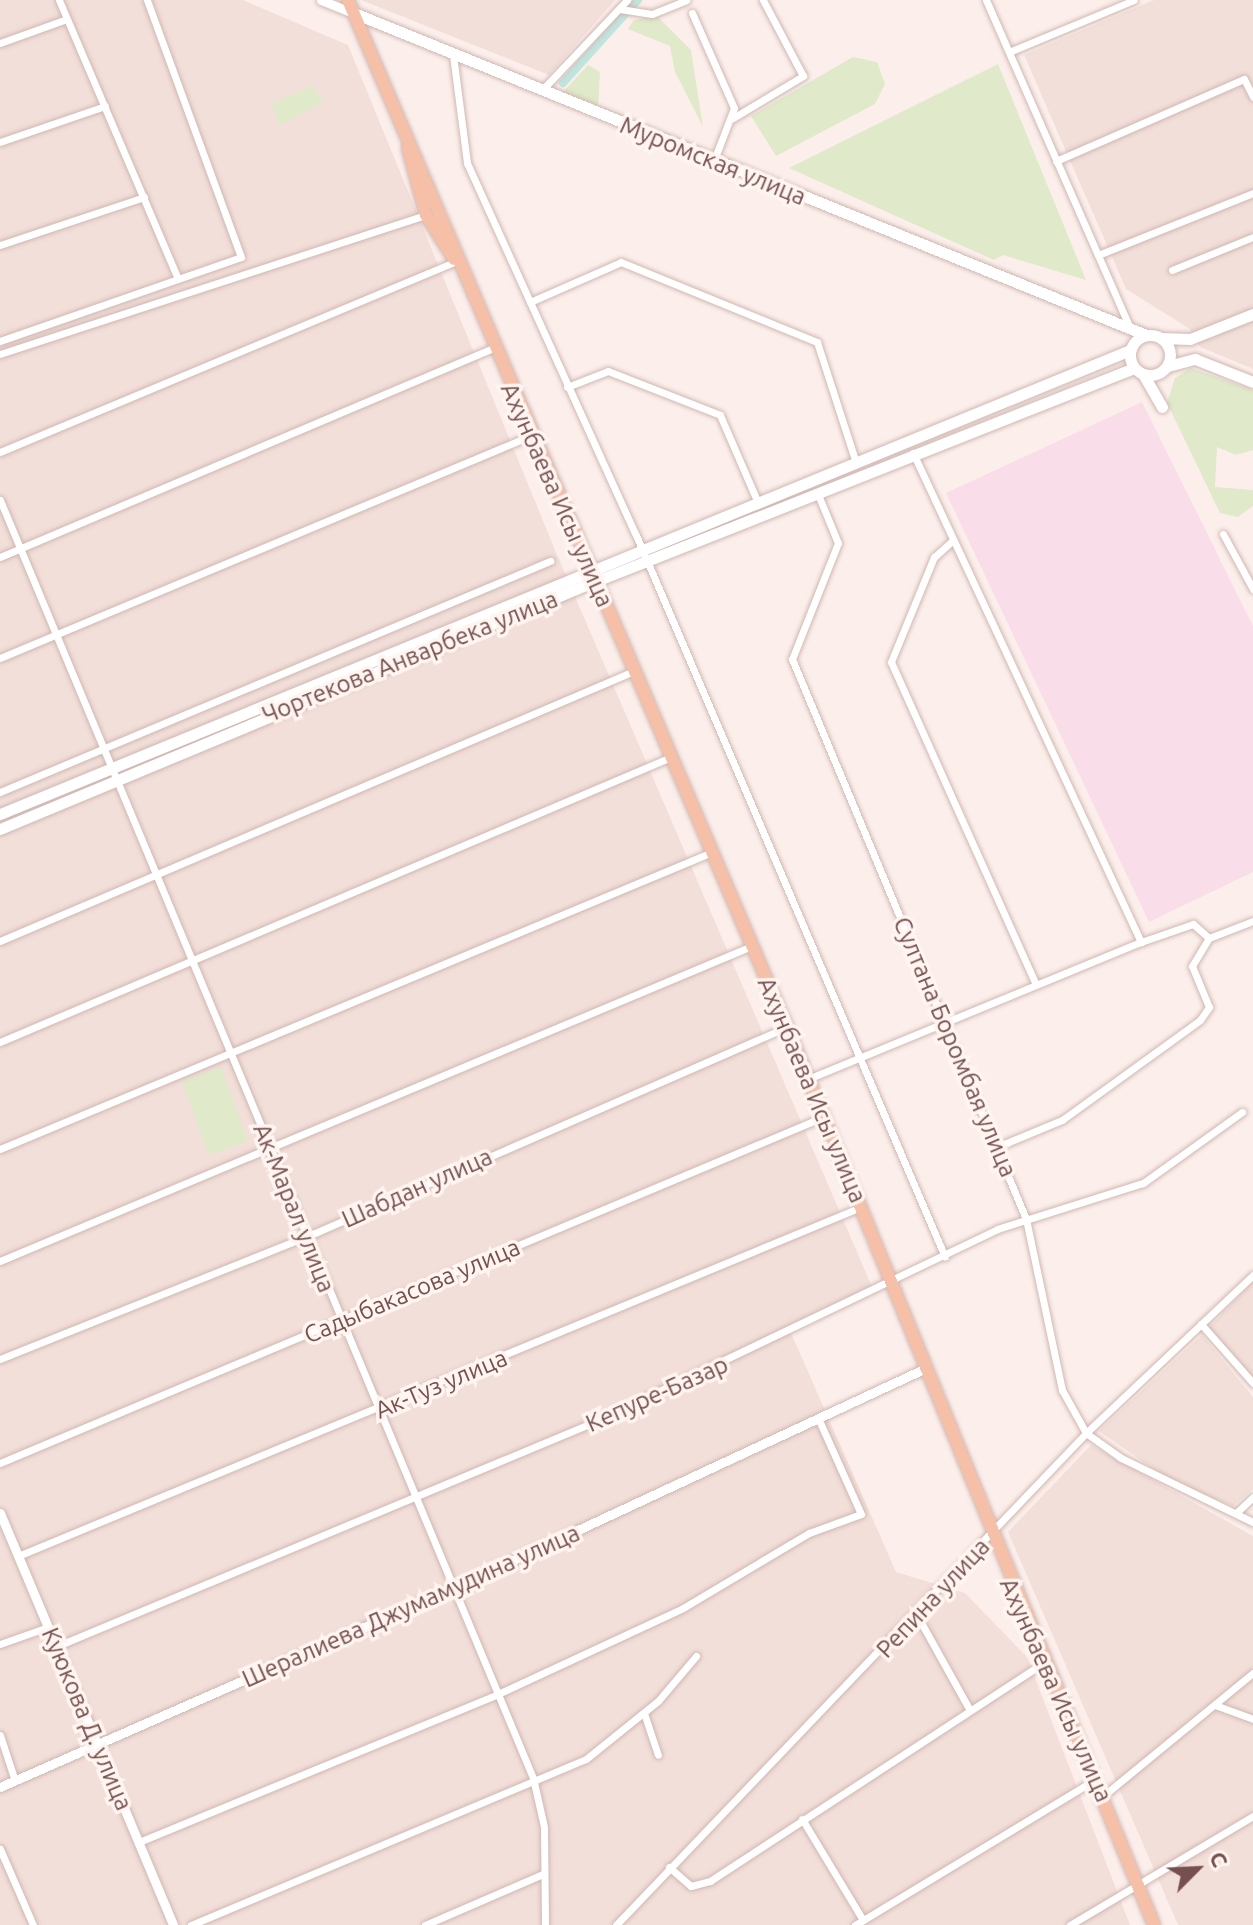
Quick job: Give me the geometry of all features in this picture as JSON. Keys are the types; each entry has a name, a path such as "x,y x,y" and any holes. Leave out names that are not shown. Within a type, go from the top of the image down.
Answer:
{"main road":[{"name":"Ахунбаева Исы улица","path":"348,0 408,148 440,209 456,261 530,436 594,577 787,1027 893,1284 990,1538 1097,1779 1154,1925"},
{"name":"Муромская улица","path":"354,13 540,92 1146,335"},
{"name":"Ахунбаева Исы улица","path":"408,148 426,215 456,261"},
{"path":"1131,349 1146,335 1190,339 1253,314"},
{"path":"1105,321 1131,349 1138,371 1162,407 1170,350 1161,338"},
{"path":"1190,339 1186,348 1195,359 1253,382"},
{"name":"Чортекова Анварбека улица","path":"645,556 758,503 1131,349"},
{"path":"1138,371 1166,368 1195,359"},
{"name":"Чортекова Анварбека улица","path":"0,829 645,556 1138,371"},
{"name":"Чортекова Анварбека улица","path":"0,814 111,766 594,577"}],"street":[{"path":"59,0 178,279"},
{"path":"0,341 241,257 147,0"},
{"name":"Муромская улица","path":"321,0 354,13"},
{"path":"540,92 624,6 686,0"},
{"path":"733,118 803,76 763,0"},
{"path":"986,0 1131,330"},
{"path":"1009,52 1134,0"},
{"path":"692,13 732,100 733,118 714,160"},
{"path":"0,43 67,19"},
{"path":"453,55 467,163 645,556 945,1257"},
{"path":"1056,161 1244,79 1253,97"},
{"path":"0,142 105,106"},
{"path":"1098,255 1252,196"},
{"path":"0,245 144,197"},
{"path":"0,354 426,215"},
{"path":"1172,270 1253,237"},
{"path":"0,452 456,261"},
{"path":"530,302 621,262 817,342 856,463"},
{"path":"0,557 493,348"},
{"path":"567,387 608,371 720,415 758,503"},
{"path":"0,658 530,436"},
{"path":"913,453 1141,942"},
{"name":"Султана Боромбая улица","path":"817,492 838,543 792,659 1026,1219 1062,1390 1086,1433 1170,1486 1253,1522"},
{"name":"Ак-Марал улица","path":"0,500 232,1051 303,1234 533,1778 545,1925"},
{"path":"1223,534 1253,589"},
{"path":"952,541 934,557 891,662 1035,982"},
{"path":"0,792 550,561"},
{"path":"0,941 634,671"},
{"path":"0,1042 671,757"},
{"path":"0,1149 712,852"},
{"path":"997,1147 1062,1120 1200,1020 1209,1007 1192,966 1209,938 1253,921"},
{"path":"808,1079 944,1019 1141,942 1193,924 1209,938"},
{"path":"0,1261 270,1151 752,946"},
{"name":"Шабдан улица","path":"0,1359 303,1234 787,1027"},
{"name":"Кепуре-Базар","path":"55,1647 415,1499 893,1284 1026,1219 1143,1183 1242,1112"},
{"name":"Садыбакасова улица","path":"0,1463 823,1117"},
{"name":"Ак-Туз улица","path":"18,1556 379,1411 861,1207"},
{"name":"Репина улица","path":"616,1925 669,1867 918,1617 1086,1433 1253,1275"},
{"path":"1201,1324 1253,1383"},
{"name":"Шералиева Джумамудина улица","path":"0,1787 455,1588 926,1368"},
{"path":"139,1842 498,1694 683,1608 809,1533 861,1514 818,1418"},
{"path":"1236,1513 1253,1497"},
{"name":"Куюкова Д. улица","path":"0,1513 173,1925"},
{"path":"918,1617 968,1707"},
{"path":"0,1644 48,1627"},
{"path":"191,1925 533,1778 586,1759 644,1713 696,1656"},
{"path":"669,1867 691,1886 710,1881 968,1707 1045,1662"},
{"path":"1103,1796 1253,1673"},
{"path":"1215,1705 1253,1719"},
{"path":"644,1713 658,1755"},
{"path":"0,1735 15,1781"},
{"path":"855,1925 1097,1779"},
{"path":"1070,1925 1139,1887 1253,1816"},
{"path":"802,1819 863,1920"},
{"path":"0,1849 33,1925"},
{"path":"425,1925 543,1874"}],"shaded area":[{"path":"0,0 243,0 348,45 555,550 873,1289 788,1326 896,1572 965,1593 1027,1657 1130,1925 0,1925"},
{"path":"361,0 615,0 549,75"},
{"path":"1154,0 1253,0 1253,369 1200,347 1190,329 1126,289 1024,55"},
{"path":"1142,402 1253,626 1253,872 1149,922 946,493"},
{"path":"1253,1282 1253,1380 1209,1327"},
{"path":"1202,1335 1253,1397 1253,1489 1233,1506 1171,1481 1099,1431"},
{"path":"1091,1445 1253,1536 1253,1925 1178,1925 1008,1532"}],"green space":[{"path":"657,16 691,50 703,127 675,72 670,46 628,29 634,20"},
{"path":"853,57 877,62 885,84 875,104 776,156 751,116"},
{"path":"998,64 1086,280 1003,255 994,260 789,168"},
{"path":"588,65 600,72 598,108 562,93"},
{"path":"312,85 324,102 279,126 272,104"},
{"path":"1191,368 1253,390 1253,450 1236,455 1217,447 1215,487 1253,490 1253,506 1238,517 1220,513 1167,403 1175,378"},
{"path":"221,1067 248,1141 209,1156 182,1081"}],"waterway":[{"path":"563,83 638,0"}]}
